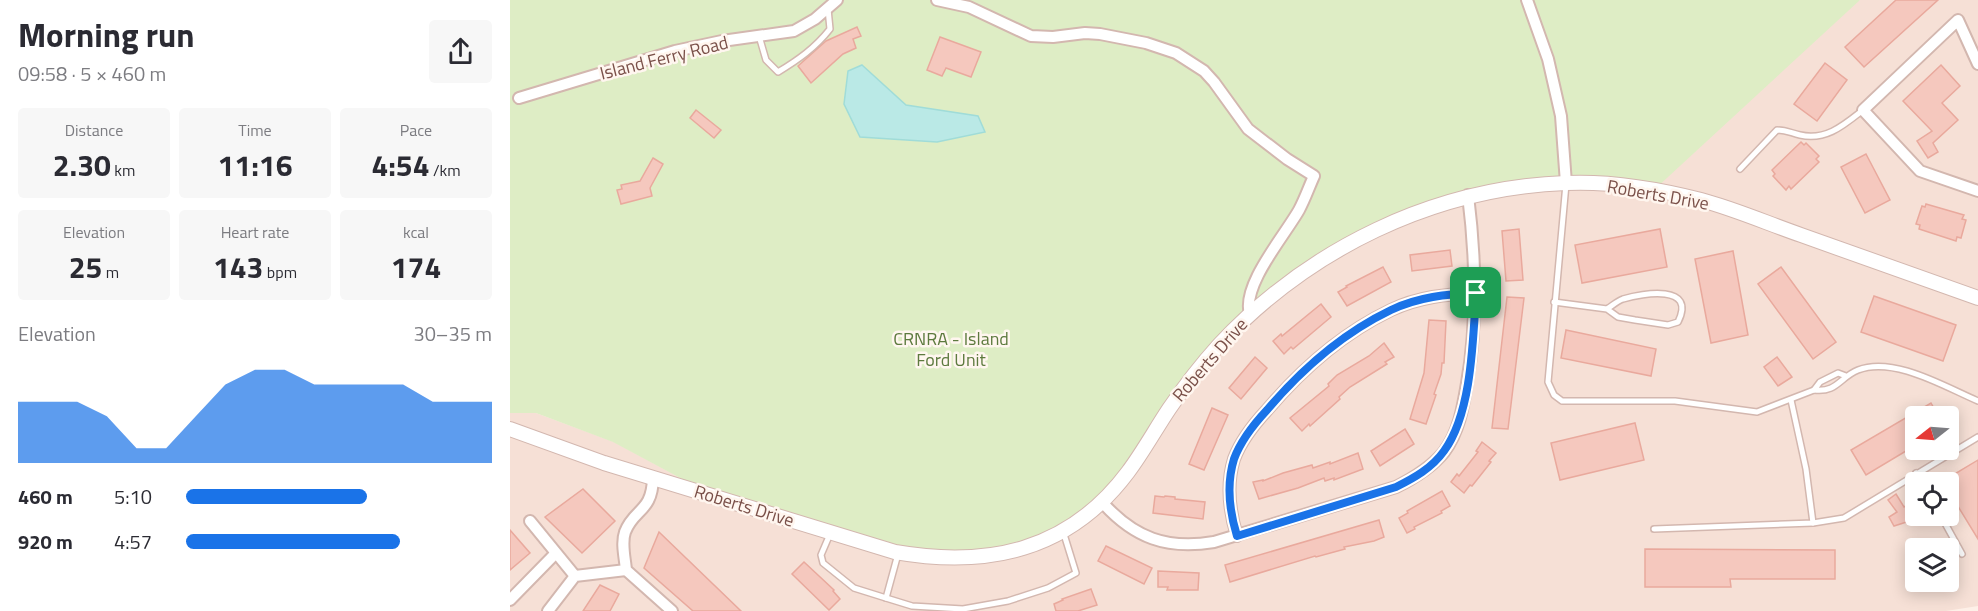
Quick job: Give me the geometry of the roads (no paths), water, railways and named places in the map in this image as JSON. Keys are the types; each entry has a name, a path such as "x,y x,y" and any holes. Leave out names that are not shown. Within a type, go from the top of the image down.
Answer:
{"street":[{"name":"Island Ferry Road","path":"519,98 675,51 722,41 794,31 815,19 837,0"},
{"path":"937,0 969,7 1031,36 1100,34 1146,43 1176,53 1209,77 1248,129 1287,159 1314,176 1299,209 1253,283 1249,301 1250,314"},
{"path":"1527,0 1548,59 1562,116 1566,183"},
{"path":"1978,64 1958,20 1863,110 1920,171 1978,191"},
{"name":"Roberts Drive","path":"510,429 653,478 898,552 924,557 958,559 1000,554 1041,542 1074,525 1102,502 1128,472 1195,373 1250,314 1300,274 1354,240 1411,214 1468,195 1524,186 1566,183 1651,189 1704,201 1978,298"},
{"path":"1102,502 1114,516 1145,537 1163,543 1198,545 1237,536 1396,487 1418,476 1434,462 1452,439 1462,413 1472,353 1476,293 1474,245 1468,195"},
{"path":"1237,536 1231,518 1229,498 1234,459 1249,431 1287,387 1336,344 1391,310 1433,296 1476,293"},
{"path":"653,478 648,504 625,531 623,540 626,570 672,611"},
{"path":"530,521 574,576"},
{"path":"510,600 555,554"},
{"path":"548,611 574,576 626,570"},
{"path":"654,611 661,601"}],"lane":[{"path":"759,36 765,60 778,72 801,58 830,29 828,9"},
{"path":"1740,169 1777,130 1787,130 1801,135 1825,135 1840,128 1863,110"},
{"path":"1566,183 1548,382 1554,395 1563,401 1675,401 1756,412 1814,390 1820,382 1838,374 1846,376"},
{"path":"1554,302 1607,309 1618,317 1668,325 1678,322 1683,312 1680,301 1674,295 1657,293 1621,300 1607,309"},
{"path":"1814,390 1824,392 1860,369 1884,365 1904,370 1978,401"},
{"path":"1791,400 1806,469 1813,523"},
{"path":"1918,472 1978,438"},
{"path":"1654,529 1813,523 1844,518 1905,480"},
{"path":"1947,526 1962,554"},
{"path":"831,532 821,555 823,563 854,588 912,606 963,609 1008,601 1048,588 1076,573 1063,531"},
{"path":"886,598 898,552"}],"water":[{"path":"862,65 906,105 978,116 985,132 937,142 860,137 844,104 848,71"}],"park label":[{"name":"CRNRA - Island Ford Unit","path":"951,349"}]}
